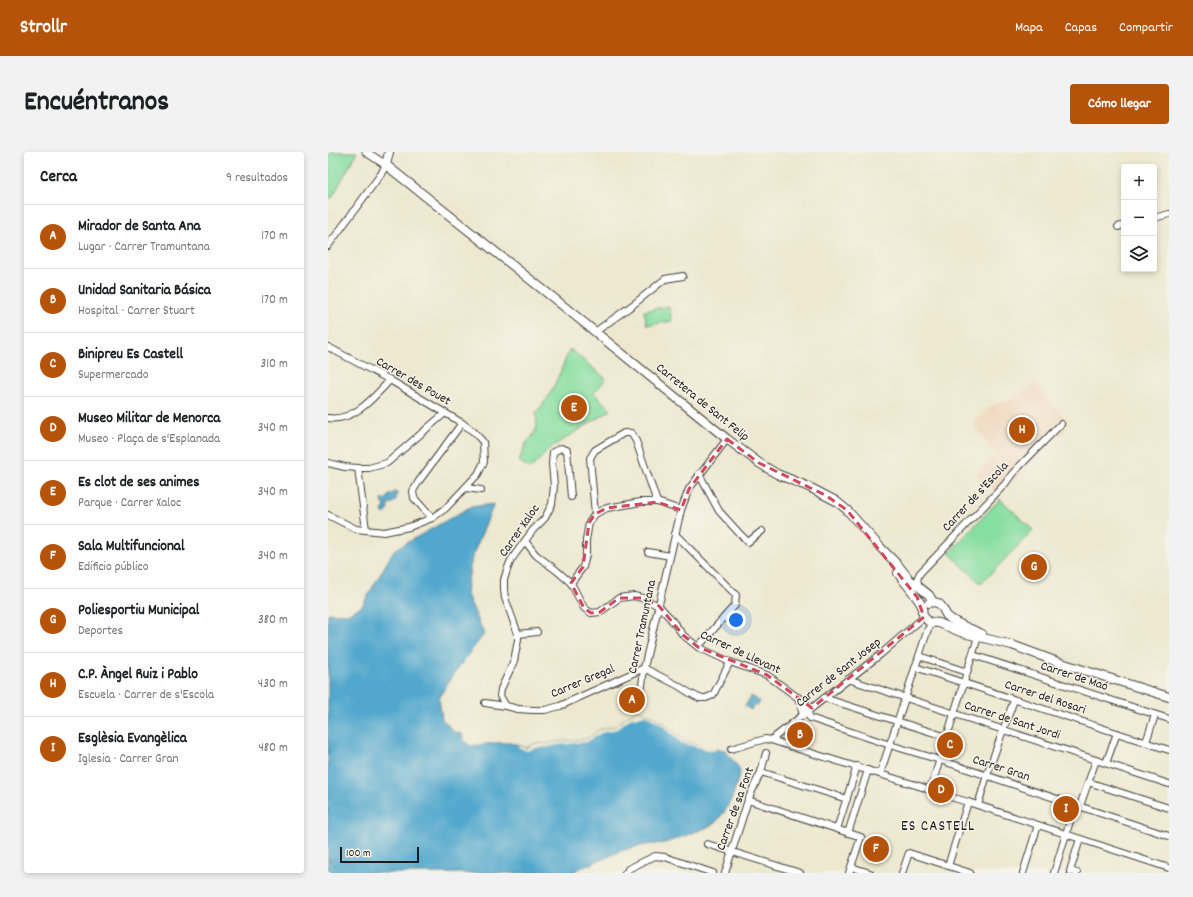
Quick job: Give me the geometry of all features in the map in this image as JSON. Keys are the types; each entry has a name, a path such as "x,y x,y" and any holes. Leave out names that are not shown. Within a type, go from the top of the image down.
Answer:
{"main road":[{"path":"386,165 389,152"},
{"name":"Carretera de Sant Felip","path":"386,165 727,439 759,463 777,474 809,487 836,501 847,510 909,579 929,595 933,602"},
{"path":"880,547 904,582 917,597 923,608"},
{"path":"1012,646 963,633 926,620 922,614 923,608 926,604 933,602 940,604 945,614 950,618 966,627 1012,646 1169,697"},
{"path":"936,623 944,619 945,614"}],"street":[{"path":"328,246 386,165 366,152"},
{"path":"1157,217 1169,214"},
{"path":"595,332 634,304 665,279 683,276"},
{"name":"Carrer des Pouet","path":"328,347 390,380 462,423 474,432 483,442 484,462 478,474 466,488"},
{"path":"328,418 335,419 352,414 368,404 390,380"},
{"path":"328,463 345,467 369,468 387,463 445,413"},
{"path":"432,518 414,498 413,491 462,423"},
{"name":"Carrer de s'Escola","path":"921,589 917,582 920,573 1005,484 1012,474 1062,424"},
{"path":"595,514 590,458 595,450 624,433 631,433 636,441 657,502"},
{"name":"Carrer Tramuntana","path":"640,703 644,668 681,510 689,489 727,439"},
{"name":"Carrer Xaloc","path":"504,703 500,696 501,689 514,661 518,634 505,598 504,580 511,560 533,530 545,518 552,504 554,486 552,464 554,452 561,448 567,450 571,497"},
{"path":"358,468 366,530"},
{"path":"699,474 719,511 748,542 762,531"},
{"path":"328,515 356,529 384,532 409,527 432,518 446,508 466,488 481,490"},
{"path":"571,583 583,567 586,555 586,540 589,523 595,514 607,508 641,502 657,502 681,510"},
{"path":"675,534 736,595 735,605 698,647"},
{"name":"Carrer de Llevant","path":"525,541 536,555 571,583 584,608 591,613 600,612 619,598 634,596 642,598 659,606 683,635 698,647 730,662 767,675 812,708"},
{"path":"648,552 670,556"},
{"name":"Carrer de Sant Josep","path":"768,739 805,714 881,654 924,617"},
{"path":"880,774 928,628 936,623"},
{"path":"518,634 537,632"},
{"path":"930,791 978,637"},
{"name":"Carrer de Maó","path":"973,654 1169,720"},
{"path":"918,656 967,672"},
{"path":"644,668 699,698 706,698 713,695 730,662"},
{"name":"Carrer del Rosari","path":"915,667 1169,750"},
{"name":"Carrer Gregal","path":"485,703 504,703 518,708 545,710 560,706 644,668"},
{"name":"Carrer de Sant Jordi","path":"848,679 1169,784"},
{"path":"798,697 805,714"},
{"path":"824,698 947,738"},
{"path":"978,805 1014,700"},
{"path":"804,701 805,714"},
{"name":"Carrer Gran","path":"805,714 810,718 890,745 1078,805 1169,836"},
{"path":"1146,742 1155,715"},
{"path":"1106,763 1117,733"},
{"path":"731,749 768,739 857,766 1169,868"},
{"name":"Carrer de sa Font","path":"726,873 748,800 762,772 766,753"},
{"path":"1054,873 1066,834 1096,760"},
{"path":"837,829 857,766"},
{"path":"848,833 868,770"},
{"path":"762,772 847,799"},
{"path":"1088,782 1169,808"},
{"path":"748,800 861,837 850,870 870,873"},
{"path":"948,866 968,802"},
{"path":"1023,873 1038,825"},
{"path":"1077,873 1070,871 1080,839"},
{"path":"707,844 800,873"},
{"path":"902,873 909,853 948,866 955,871 970,873"},
{"path":"627,873 628,869 655,856 664,857 713,873"}],"highlighted area":[{"path":"727,439 759,463 825,495 847,510 917,597 924,617 812,708 767,675 698,647 683,635 659,606 642,598 619,598 600,612 591,613 584,608 571,583 583,567 589,523 595,514 607,508 657,502 681,510 689,489"}],"shaded area":[{"path":"1036,383 1047,399 1069,421 1065,432 1059,434 1014,480 973,423 991,406 998,402 1007,401 1014,398"},
{"path":"994,456 1008,477 995,491 977,474"},
{"path":"803,721 820,727 811,750 779,739"}],"green space":[{"path":"328,152 357,152 332,198 328,196"},
{"path":"669,306 672,321 647,325 644,311"},
{"path":"570,349 606,379 594,393 611,410 553,446 530,469 519,461 526,443 532,437 537,427 536,412 547,399 560,374"},
{"path":"1000,499 1033,530 981,584 949,553"}],"water":[{"path":"394,492 397,493 396,500 388,505 388,511 384,514 382,511 385,506 382,500 386,500 390,494"},
{"path":"494,504 472,557 466,592 484,634 453,675 439,698 442,719 454,732 462,734 463,739 470,746 506,743 520,745 526,748 534,744 547,744 587,739 599,730 616,726 627,716 636,710 639,710 663,722 684,741 713,749 725,750 739,768 740,773 732,798 725,811 716,822 706,828 665,843 644,845 624,850 576,870 574,873 328,873 328,613 347,614 362,606 394,550 470,507"},
{"path":"751,696 760,702 757,706 754,705 751,710 745,706"}],"pier":[{"path":"636,710 639,710 663,722 684,741 717,749 713,751 682,743 661,724 645,715 634,718 633,716 617,729 601,733 587,742 535,748 527,751 518,747 519,745 526,748 534,744 547,744 587,739 599,730 616,726"}],"ferry route":[{"path":"328,857 341,873"}],"place":[{"name":"Es clot de ses animes","path":"574,408"},
{"name":"C.P. Àngel Ruiz i Pablo","path":"1022,430"},
{"name":"Poliesportiu Municipal","path":"1034,567"},
{"name":"Mirador de Santa Ana","path":"632,700"},
{"name":"Unidad Sanitaria Básica","path":"800,735"},
{"name":"Binipreu Es Castell","path":"950,745"},
{"name":"Museo Militar de Menorca","path":"941,790"},
{"name":"Esglèsia Evangèlica","path":"1066,809"},
{"name":"Sala Multifuncional","path":"876,849"}],"district":[{"name":"ES CASTELL","path":"938,827"}]}
